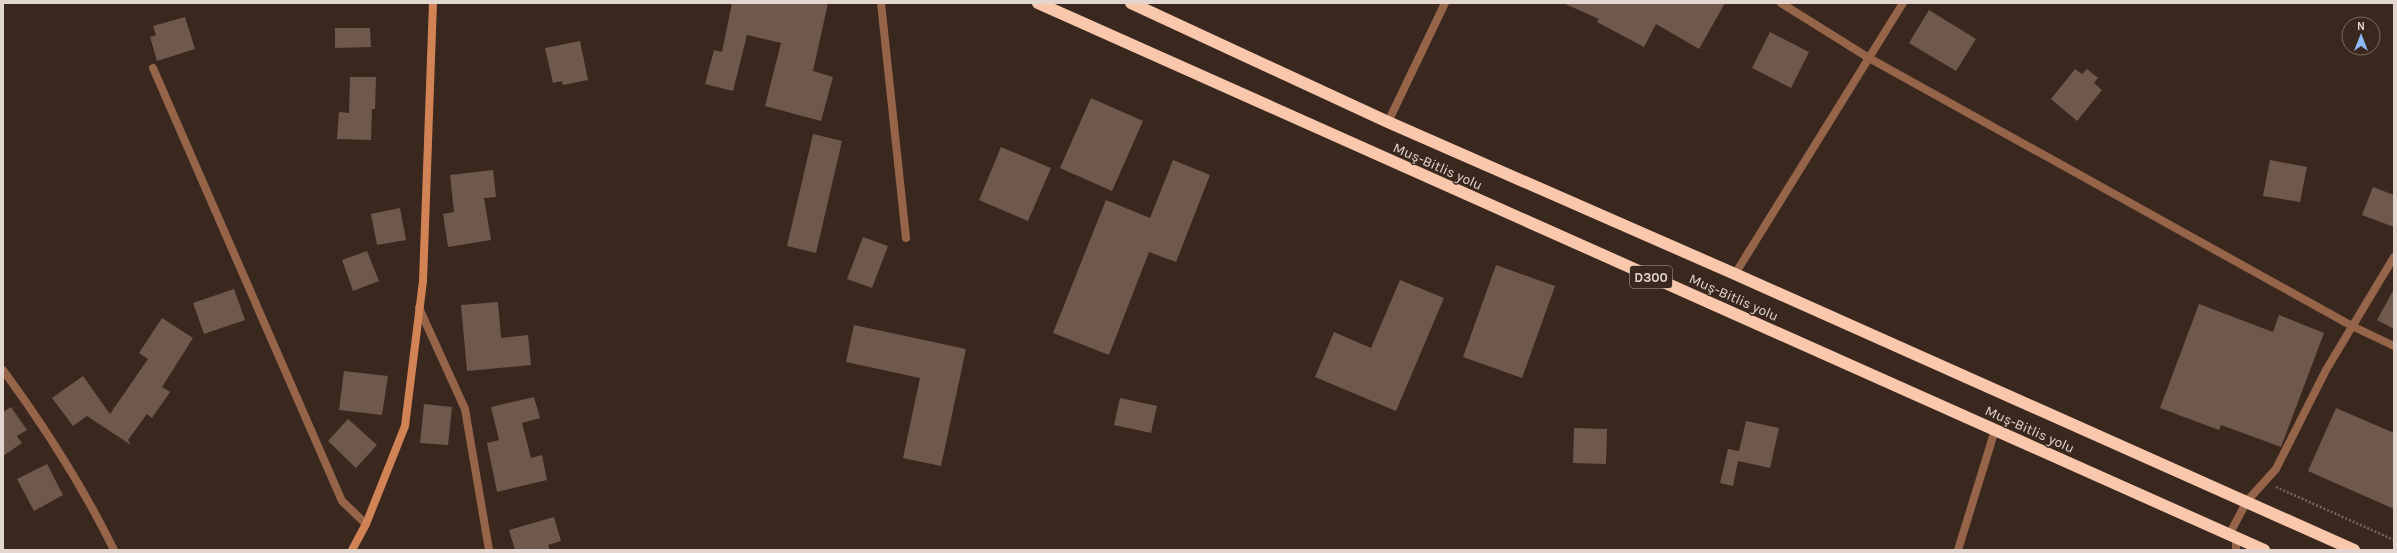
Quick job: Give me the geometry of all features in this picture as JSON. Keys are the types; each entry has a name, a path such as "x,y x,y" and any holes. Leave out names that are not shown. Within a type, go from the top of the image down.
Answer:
{"highway":[{"name":"Muş-Bitlis yolu","path":"1038,3 2264,550"},
{"name":"Muş-Bitlis yolu","path":"1131,3 1388,122 1735,274 2354,550"}],"street":[{"path":"352,550 366,524 405,426 423,281 433,3"},
{"path":"881,3 906,238"},
{"path":"1388,122 1445,3"},
{"path":"1781,3 1868,58 2352,326 2394,346"},
{"path":"1735,274 1903,3"},
{"path":"154,68 342,502 366,524"},
{"path":"2236,550 2233,536 2247,501 2276,469 2326,370 2394,257"},
{"path":"420,308 464,409 489,550"},
{"path":"3,370 34,412 97,516 114,550"},
{"path":"1958,550 1994,430"}],"path":[{"path":"2264,482 2394,540"}],"building":[{"path":"732,3 828,3 813,71 833,77 821,121 765,106 781,43 747,35 733,91 705,84 714,50 722,52"},
{"path":"1563,3 1725,3 1699,49 1656,24 1644,47 1597,22 1599,19"},
{"path":"1929,10 1976,39 1956,71 1909,43"},
{"path":"185,17 195,49 157,61 150,37 156,35 153,26"},
{"path":"335,28 370,28 371,47 335,48"},
{"path":"1770,32 1809,52 1791,88 1752,68"},
{"path":"580,41 588,80 563,85 562,81 553,83 545,48"},
{"path":"2075,69 2082,74 2087,69 2098,78 2094,83 2102,90 2077,121 2051,99"},
{"path":"350,77 376,77 375,109 372,109 371,140 337,139 339,112 349,113"},
{"path":"1091,98 1143,121 1112,191 1060,168"},
{"path":"813,134 842,141 816,253 787,246"},
{"path":"1001,147 1051,168 1028,221 979,200"},
{"path":"1173,160 1210,175 1176,262 1149,252 1109,355 1053,333 1106,200 1150,218"},
{"path":"2270,160 2307,167 2300,202 2263,196"},
{"path":"493,170 496,197 484,198 491,240 448,247 443,214 454,212 450,175"},
{"path":"2373,187 2394,195 2394,227 2362,215"},
{"path":"400,208 406,240 377,245 371,214"},
{"path":"863,237 888,246 872,288 847,279"},
{"path":"367,251 379,281 353,291 342,260"},
{"path":"1496,265 1555,286 1522,378 1463,357"},
{"path":"1400,280 1444,298 1396,411 1315,377 1334,332 1371,348"},
{"path":"234,289 245,320 204,334 193,303"},
{"path":"2394,289 2394,329 2377,320"},
{"path":"498,302 501,338 528,335 531,365 467,371 461,305"},
{"path":"2199,304 2273,332 2279,315 2324,333 2281,447 2221,425 2219,430 2160,408"},
{"path":"162,318 193,338 162,387 170,392 152,418 147,414 128,440 131,445 87,416 73,426 52,398 83,376 110,414 148,359 139,353"},
{"path":"854,325 966,349 941,466 903,458 920,378 846,362"},
{"path":"344,371 388,376 382,415 339,410"},
{"path":"534,397 540,418 522,423 531,458 542,455 547,480 497,492 487,443 499,440 491,407"},
{"path":"1120,398 1157,406 1151,433 1114,425"},
{"path":"424,404 452,407 448,445 420,443"},
{"path":"11,407 27,430 17,436 22,443 3,456 3,412"},
{"path":"2336,408 2394,433 2394,509 2308,471"},
{"path":"348,419 377,445 356,468 328,441"},
{"path":"1746,421 1779,428 1770,468 1738,461 1733,486 1720,483 1728,449 1739,451"},
{"path":"1574,428 1607,429 1606,464 1573,463"},
{"path":"47,464 63,495 34,511 17,479"},
{"path":"554,517 561,541 548,545 550,550 515,550 509,530"}]}
